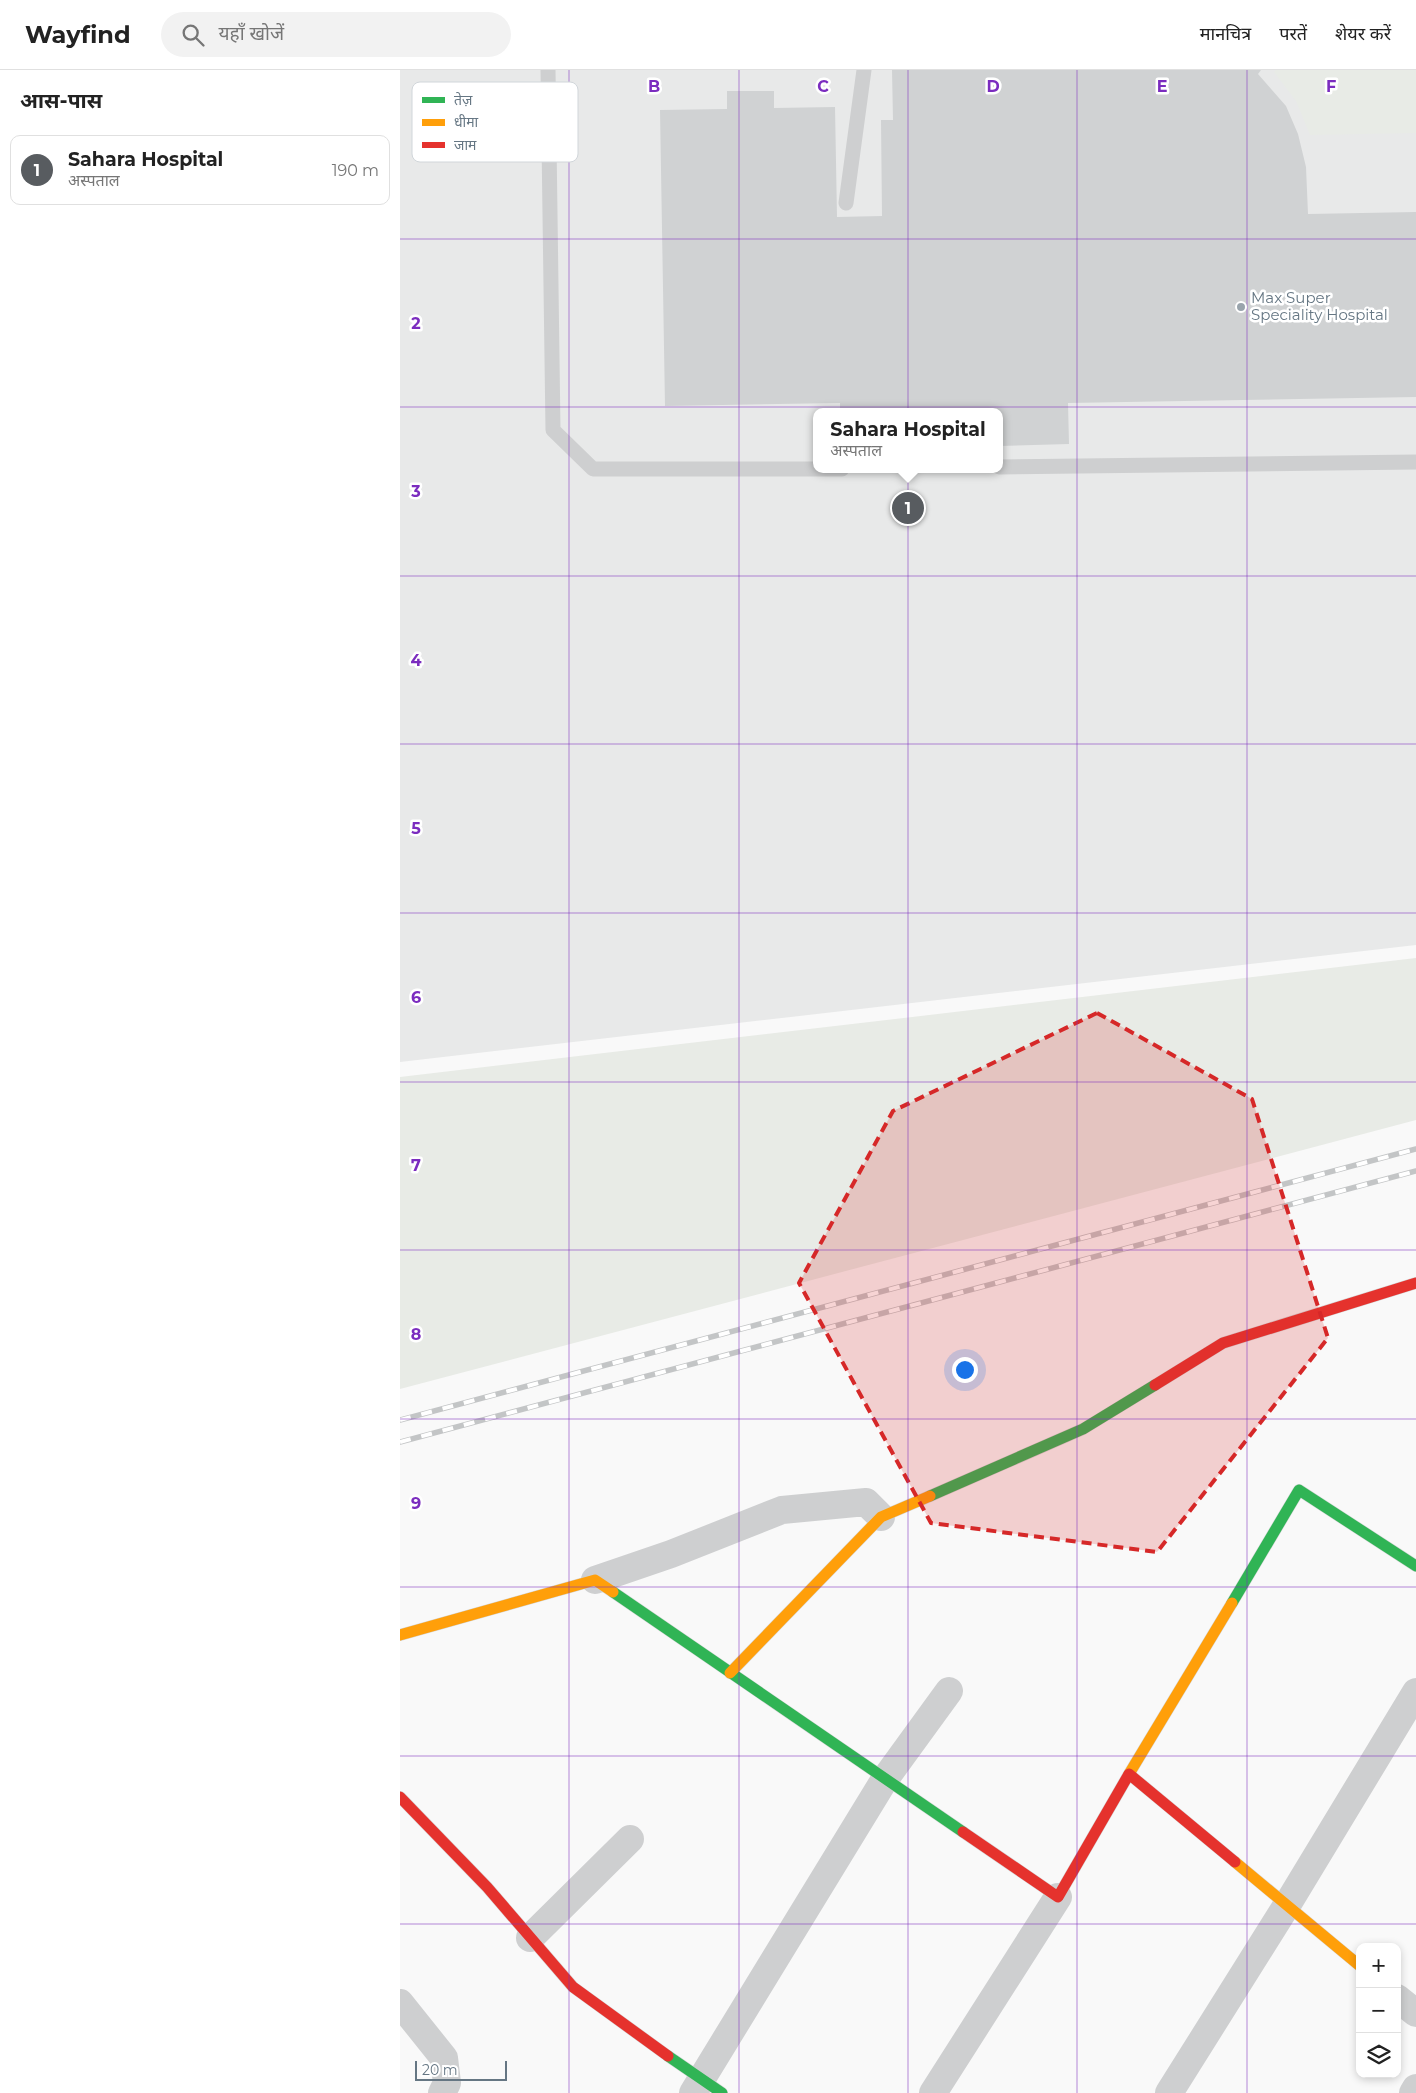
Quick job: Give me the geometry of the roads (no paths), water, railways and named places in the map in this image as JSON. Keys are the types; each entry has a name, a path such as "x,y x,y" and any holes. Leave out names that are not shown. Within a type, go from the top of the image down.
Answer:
{"street":[{"path":"730,1673 881,1517 1083,1429 1223,1343 1416,1283"},
{"path":"933,2093 1058,1897 1299,1490 1416,1566"},
{"path":"400,1635 595,1580 671,1554 782,1510 866,1502 881,1517"},
{"path":"595,1580 1058,1897"},
{"path":"400,1797 487,1887 572,1987 705,2089 885,1779 950,1691"},
{"path":"1169,2093 1287,1905 1416,1692"},
{"path":"1130,1774 1356,1963"},
{"path":"530,1938 630,1839"},
{"path":"1401,2001 1416,2013"},
{"path":"400,2003 444,2058 447,2083 442,2093"},
{"path":"1413,2093 1416,2088"}],"lane":[{"path":"846,203 864,70"},
{"path":"549,162 553,430 593,469 813,469"},
{"path":"1003,467 1416,462"}],"railway":[{"path":"400,1420 1416,1149"},
{"path":"400,1442 1416,1171"}],"place":[{"name":"Max Super Speciality Hospital","path":"1241,307"},
{"name":"Sahara Hospital","path":"908,508"}]}
